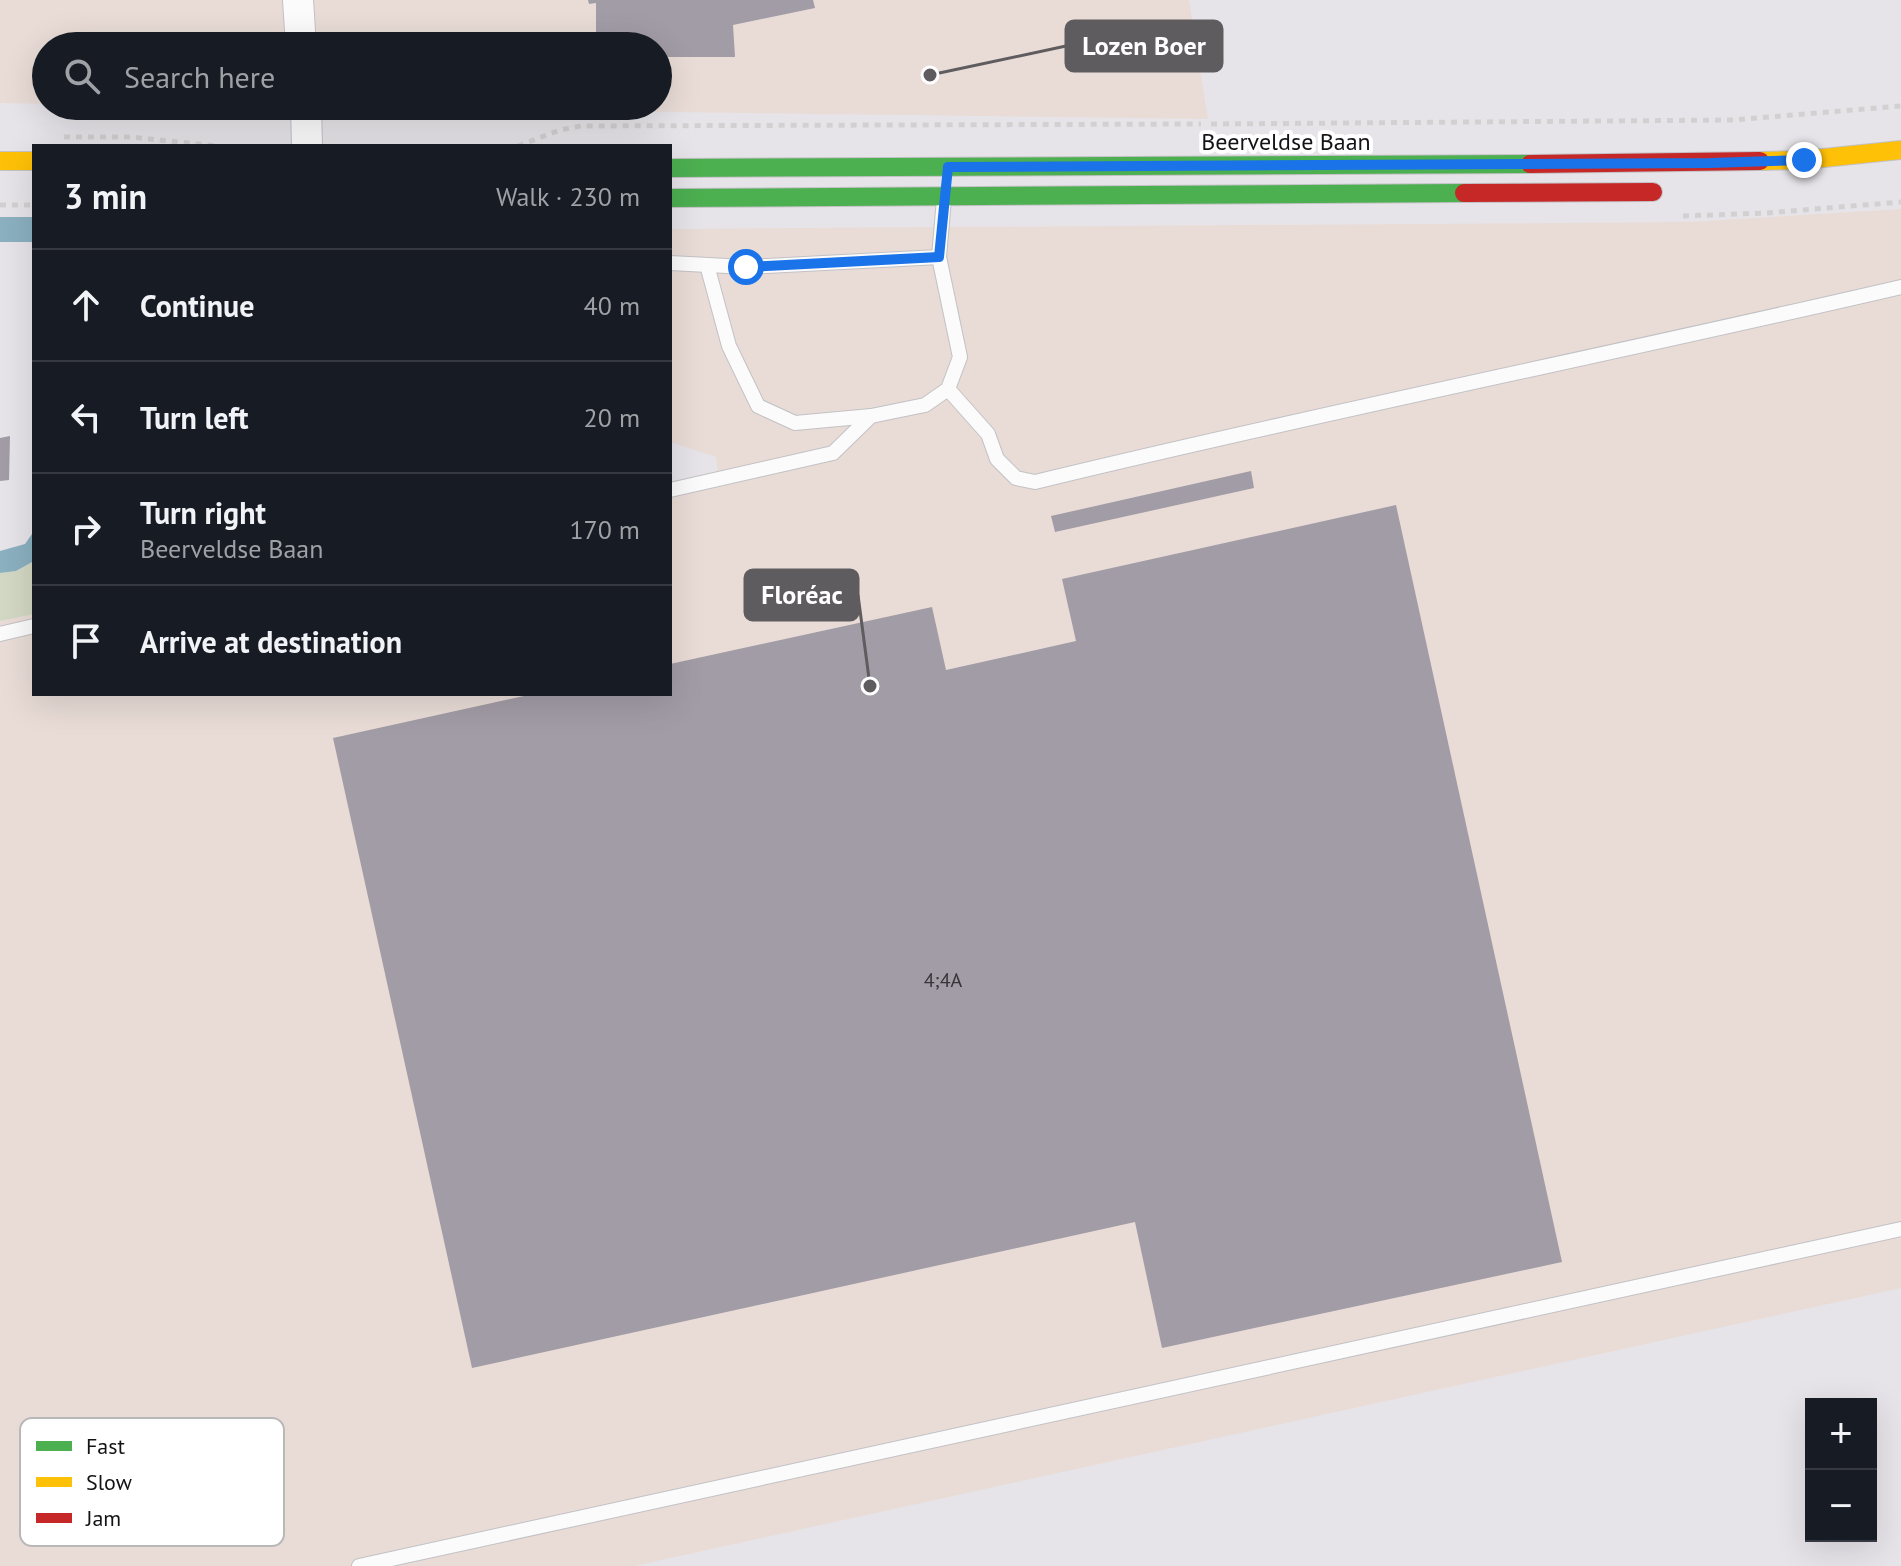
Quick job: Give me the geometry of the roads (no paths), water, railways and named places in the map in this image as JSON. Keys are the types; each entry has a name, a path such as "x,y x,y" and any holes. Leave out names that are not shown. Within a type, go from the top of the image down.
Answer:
{"main road":[{"name":"Beerveldse Baan","path":"672,168 1710,163 1804,160 1901,150"},
{"path":"0,161 32,161"},
{"path":"672,198 1665,192"}],"street":[{"path":"298,0 300,32"},
{"path":"306,120 307,144"}],"lane":[{"path":"707,265 729,346 758,406 795,423 871,416 925,405 948,389 960,357 939,257 948,167"},
{"path":"672,263 746,267 939,257"},
{"path":"948,389 988,434 997,459 1016,478 1035,482 1218,437 1670,341 1901,287"},
{"path":"672,490 833,453 871,416"},
{"path":"0,634 32,626"},
{"path":"359,1566 1901,1229"}],"water":[{"path":"0,217 32,217 32,242 0,242"},
{"path":"32,534 32,562 16,571 0,573 0,551 25,544"}],"place":[{"name":"Lozen Boer","path":"930,75"},
{"name":"Floréac","path":"870,686"}]}
